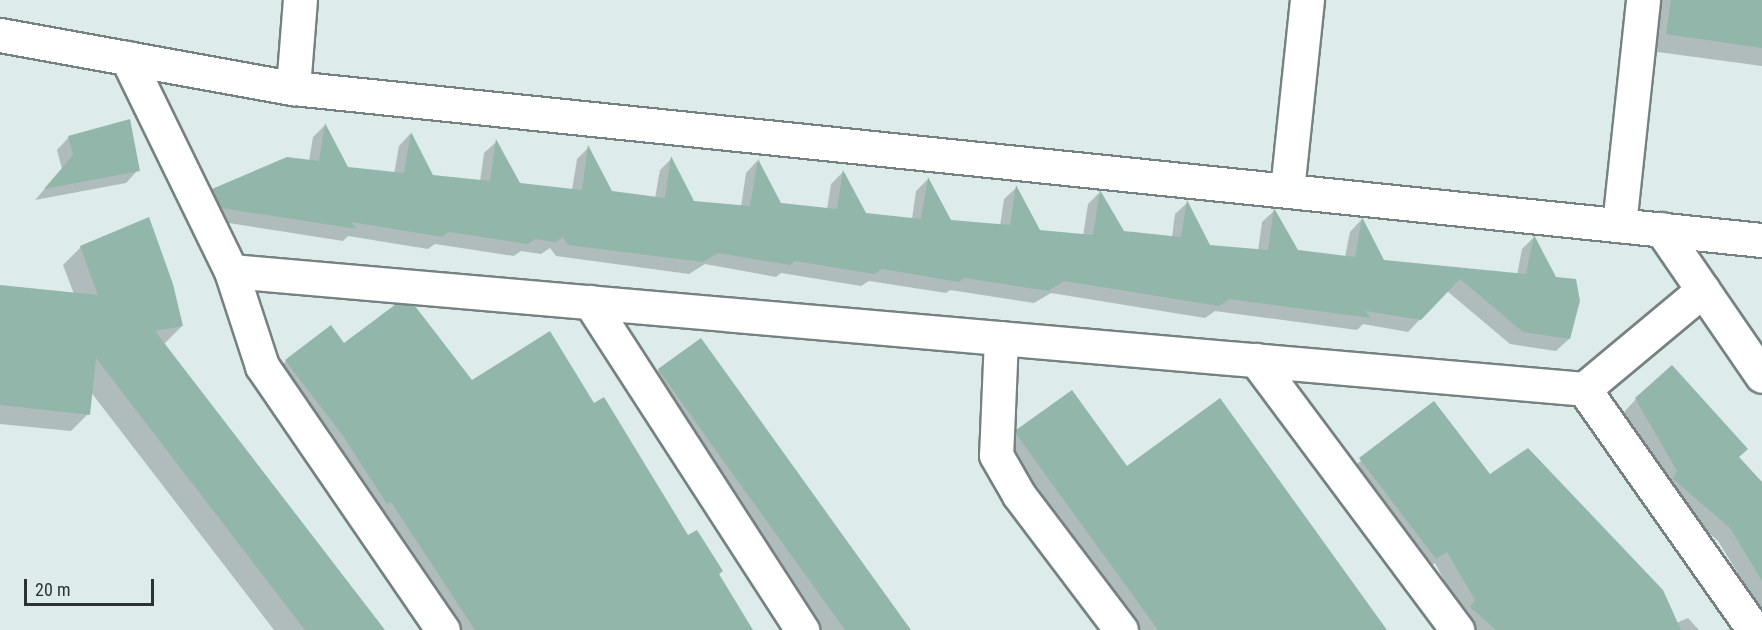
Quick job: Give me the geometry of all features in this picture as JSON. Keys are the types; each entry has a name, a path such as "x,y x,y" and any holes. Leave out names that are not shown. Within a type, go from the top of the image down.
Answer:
{"street":[{"path":"293,88 300,0"},
{"path":"1287,190 1306,0"},
{"path":"1619,225 1642,0"},
{"path":"0,35 293,88 1762,240"},
{"path":"128,58 231,271 262,366 443,630"},
{"path":"1660,229 1762,376"},
{"path":"231,271 1584,389 1702,290"},
{"path":"590,302 802,630"},
{"path":"1001,338 996,455 1019,495 1121,630"},
{"path":"1256,360 1457,630"},
{"path":"1584,389 1754,630"}],"building":[{"path":"1671,0 1762,0 1762,48 1666,34"},
{"path":"130,119 140,171 44,189 73,155 68,136"},
{"path":"325,123 348,167 404,173 411,132 433,175 490,181 496,139 520,183 582,190 588,145 612,191 665,198 671,156 694,201 750,206 758,159 781,203 837,209 843,170 866,213 921,219 928,177 951,220 1010,225 1016,185 1040,230 1093,235 1100,190 1124,231 1181,237 1187,200 1210,245 1268,250 1274,208 1298,250 1355,257 1362,217 1384,260 1526,274 1534,235 1556,277 1576,279 1580,301 1570,339 1523,332 1460,279 1421,320 1365,311 1371,318 1229,299 1219,306 1064,281 1048,291 964,278 959,282 882,269 874,274 795,261 790,265 718,253 703,262 568,245 563,237 555,242 535,239 528,244 449,232 442,237 351,222 357,229 221,208 212,189 287,157 319,161"},
{"path":"149,217 173,284 183,326 155,331 385,630 305,630 96,358 90,415 0,405 0,285 98,295 80,246"},
{"path":"396,304 415,306 472,380 550,331 594,403 604,397 688,535 697,530 723,571 719,574 753,630 475,630 391,502 387,504 343,436 285,360 331,325 344,343"},
{"path":"701,338 911,630 845,630 658,369"},
{"path":"1672,365 1748,449 1739,457 1762,482 1762,581 1730,528 1673,479 1677,471 1635,398"},
{"path":"1072,390 1127,466 1220,398 1387,630 1158,630 1016,434 1016,430"},
{"path":"1434,401 1490,474 1528,448 1663,590 1681,630 1496,630 1470,607 1475,600 1447,552 1436,559 1359,458"}]}
